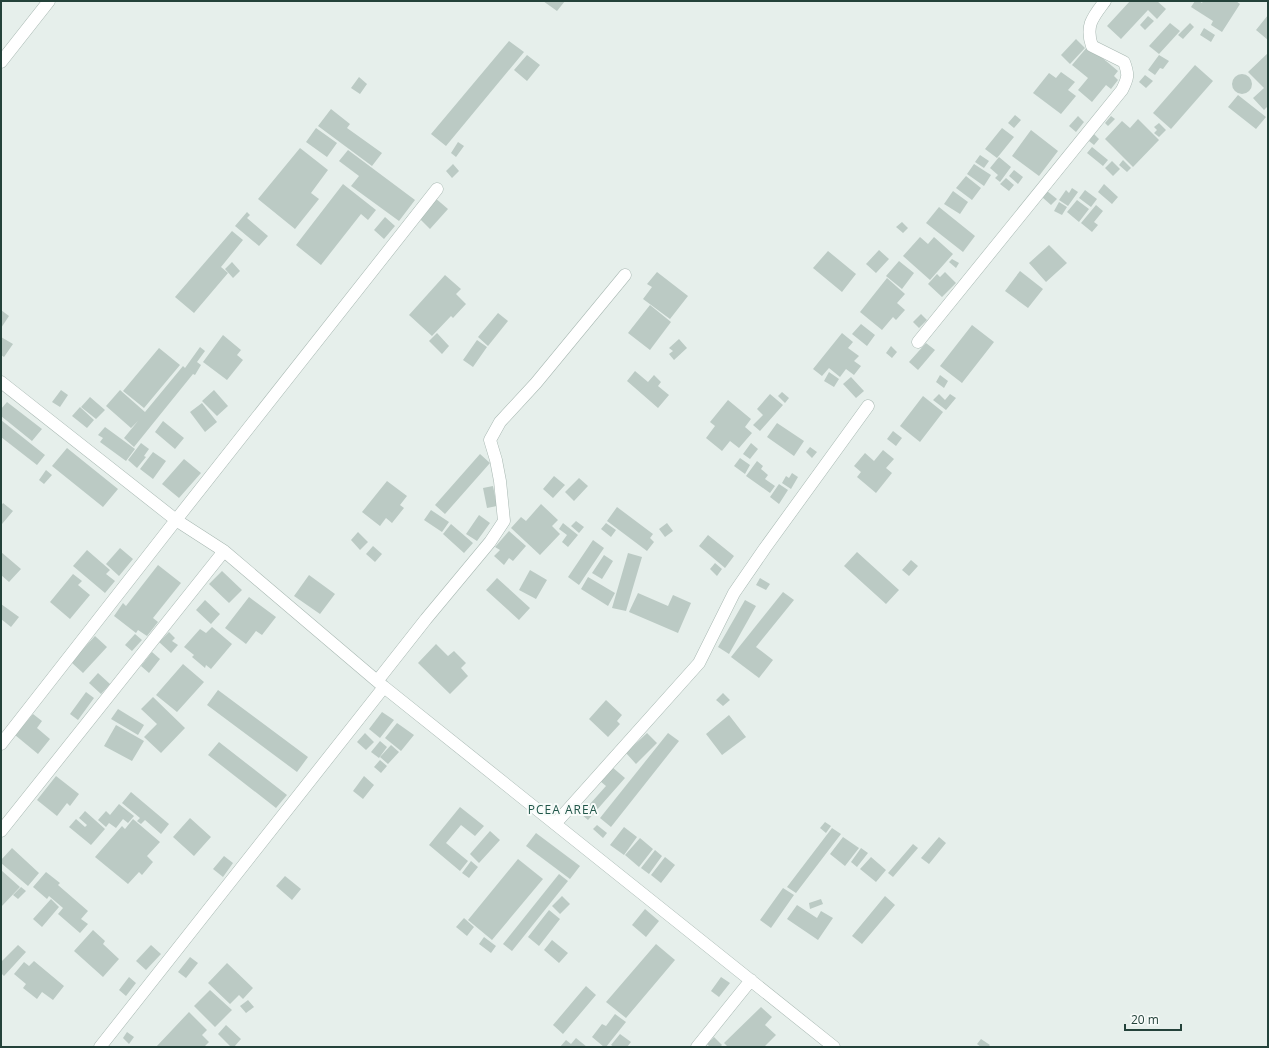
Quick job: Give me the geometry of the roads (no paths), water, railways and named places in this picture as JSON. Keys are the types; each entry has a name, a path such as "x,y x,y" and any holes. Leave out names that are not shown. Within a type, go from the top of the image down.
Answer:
{"street":[{"path":"1,62 49,1"},
{"path":"918,342 1122,90 1126,83 1128,73 1124,62 1092,46 1089,38 1088,31 1094,14 1105,1"},
{"path":"1,744 437,189"},
{"path":"100,1047 381,684 426,619 490,542 504,521 500,481 490,440 500,422 536,384 625,274"},
{"path":"3,389 176,520 224,551 381,684 834,1047"},
{"path":"555,824 699,663 734,593 868,406"},
{"path":"1,831 224,551"},
{"path":"697,1047 751,980"}],"district":[{"name":"PCEA AREA","path":"563,810"}]}
